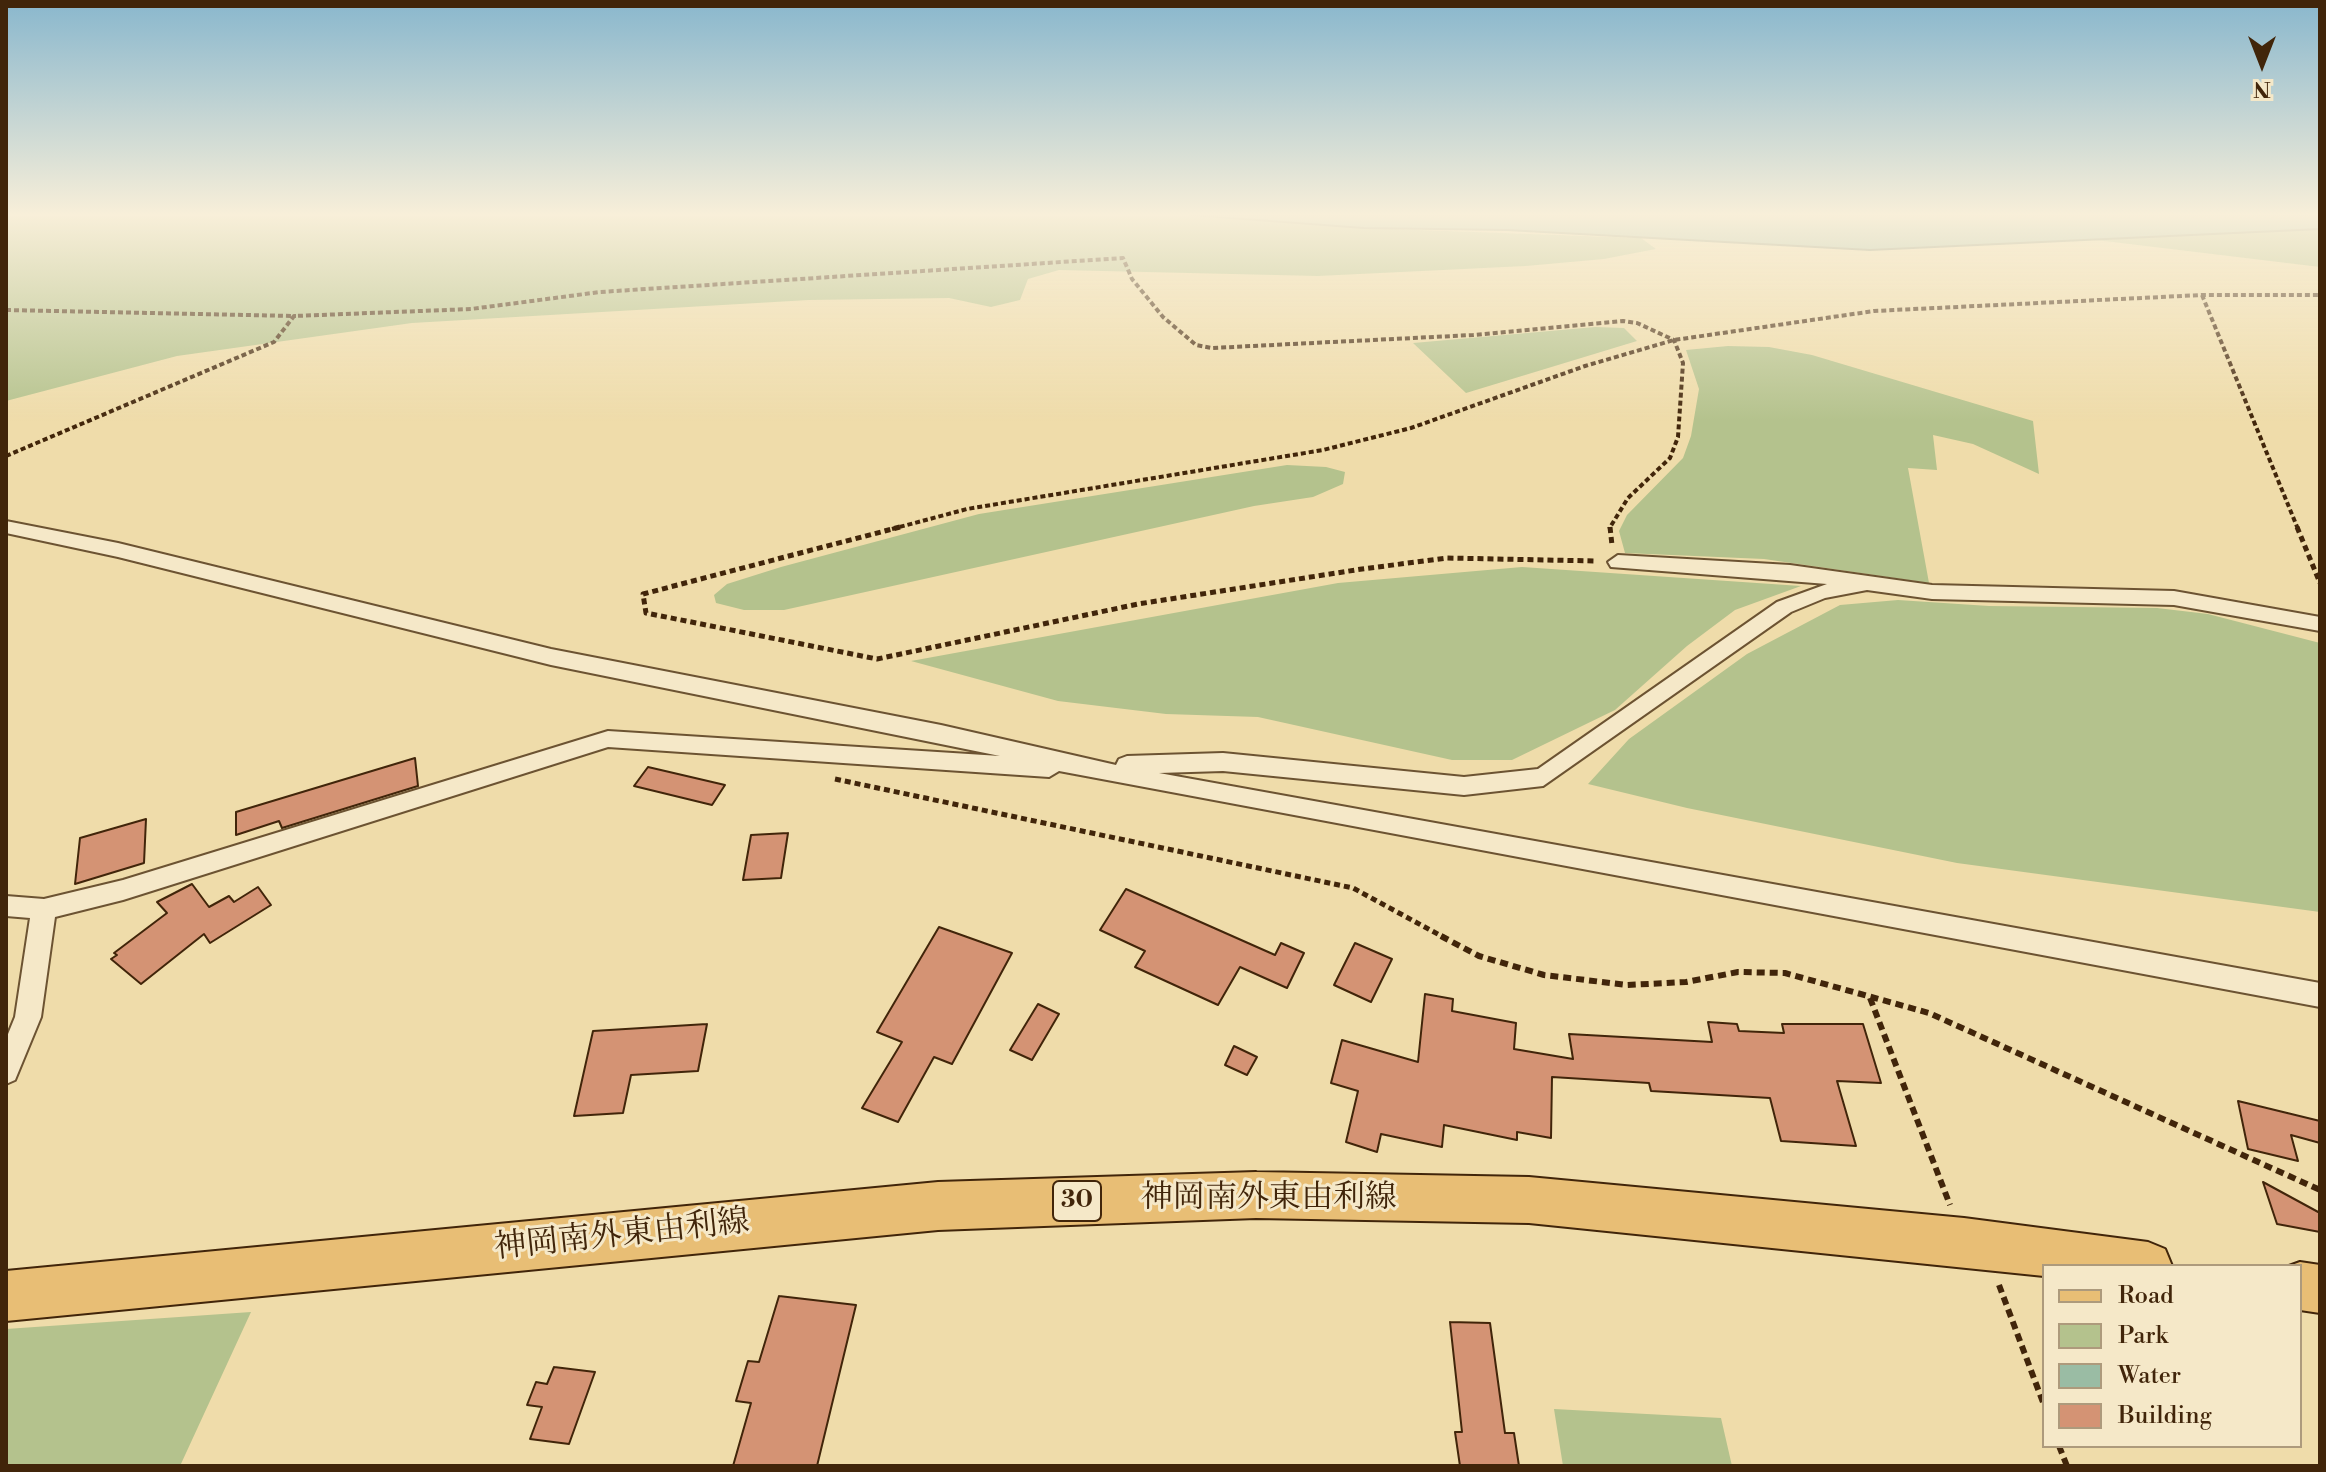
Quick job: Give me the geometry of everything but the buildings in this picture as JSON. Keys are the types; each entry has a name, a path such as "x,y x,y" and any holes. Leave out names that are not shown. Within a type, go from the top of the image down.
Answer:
{"main road":[{"name":"神岡南外東由利線","path":"6,1296 938,1206 1240,1195 1529,1200 1972,1242 2133,1264"}],"street":[{"path":"6,527 118,550 551,657 941,733 1080,767 2320,995"},
{"path":"1618,562 1790,572 1932,592 2174,598 2320,624"},
{"path":"6,906 44,909 123,890 608,739 800,750 1030,769 1223,762 1464,786 1543,777 1784,607 1821,592 1866,583"},
{"path":"6,1071 28,1017 44,909"}],"path":[{"path":"6,310 321,316 471,309 600,292 718,284"},
{"path":"1136,284 1163,317 1196,345 1212,348 1473,335 1623,321 1650,328 1674,340 1683,363 1678,437 1670,458 1628,498 1609,529 1618,562 1447,558 1362,569 1123,607 877,659 646,613 643,594 967,509 1338,446 1411,428 1585,366 1674,340 1874,311 2202,295 2320,295"},
{"path":"2202,295 2320,583"},
{"path":"6,456 274,342 294,316"},
{"path":"800,750 806,772 1353,888 1479,956 1544,975 1627,985 1686,982 1738,972 1785,973 1929,1013 2320,1190"},
{"path":"1870,997 2042,1400"}],"green space":[{"path":"6,284 1026,284 1020,300 991,307 949,298 809,300 412,323 177,356 6,401"},
{"path":"1595,327 1624,328 1637,341 1466,393 1413,343"},
{"path":"1728,346 1769,347 1812,355 2033,421 2039,474 1973,444 1933,435 1937,470 1908,468 1929,583 1764,559 1625,553 1619,531 1627,515 1683,458 1691,436 1699,389 1686,350"},
{"path":"1287,465 1326,467 1345,472 1343,484 1313,497 1254,506 784,610 744,610 716,603 714,595 727,584 781,567 979,514"},
{"path":"1522,567 1801,586 1735,610 1687,646 1615,710 1512,760 1452,760 1258,717 1166,714 1058,701 911,661 1338,583"},
{"path":"1898,600 1989,606 2157,608 2208,614 2320,643 2320,912 1957,863 1687,808 1588,784 1629,739 1747,654 1840,605"},
{"path":"251,1312 180,1466 6,1466 6,1329"},
{"path":"1554,1409 1721,1418 1732,1466 1563,1466"}]}
